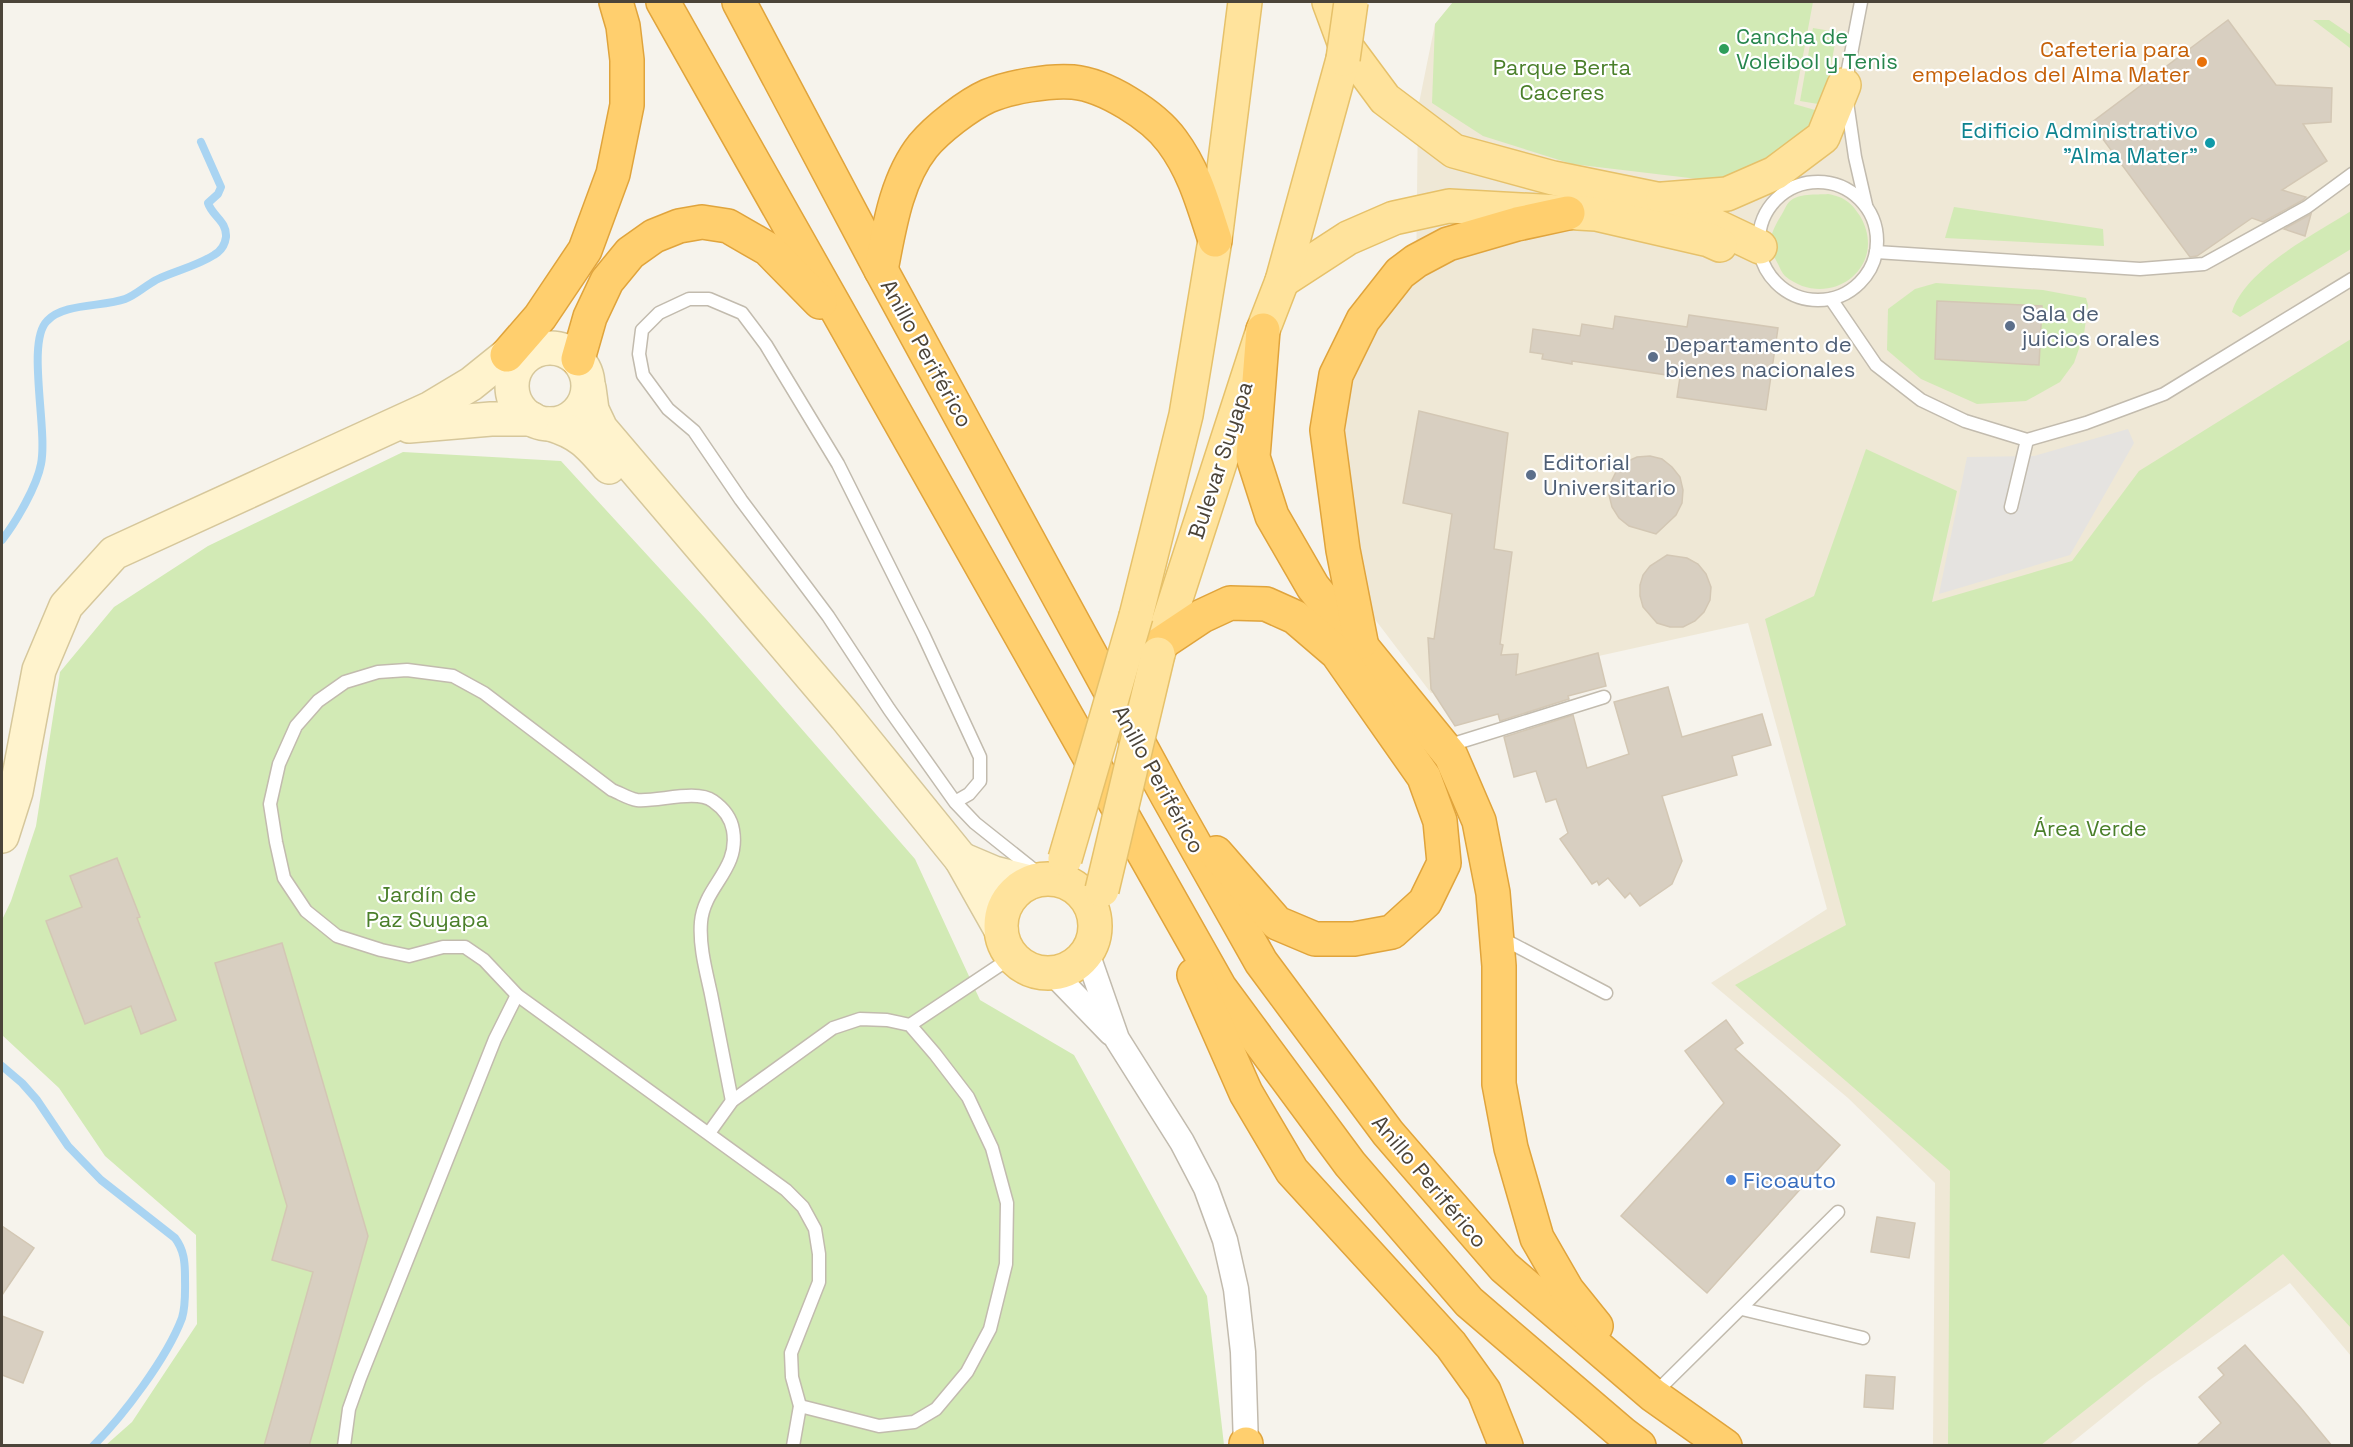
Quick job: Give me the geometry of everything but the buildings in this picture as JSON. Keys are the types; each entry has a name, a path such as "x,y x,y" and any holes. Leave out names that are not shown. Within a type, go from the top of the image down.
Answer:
{"highway":[{"path":"507,361 585,250 613,174 627,105 627,60 623,26 616,2"},
{"path":"663,2 1220,988 1350,1164 1469,1302 1639,1446"},
{"name":"Anillo Periférico","path":"739,2 881,270 1168,797 1261,962 1388,1133 1504,1267 1653,1395 1725,1446"},
{"path":"881,270 889,228 903,182 923,147 952,120 987,97 1031,85 1073,82 1109,93 1140,109 1171,139 1192,171 1215,240"},
{"path":"1362,647 1343,550 1327,430 1336,375 1362,320 1400,273 1416,261 1448,244 1517,224 1568,213"},
{"path":"583,374 590,317 607,280 630,253 654,236 679,226 702,222 728,226 768,249 850,332"},
{"path":"1263,330 1252,457 1272,516 1313,587 1451,756 1479,821 1493,893 1499,966 1499,1084 1511,1148 1537,1238 1567,1290 1653,1395"},
{"path":"1159,649 1202,616 1230,603 1266,604 1295,617 1337,653 1424,777 1440,821 1444,863 1425,902 1392,932 1354,939 1315,939 1277,923 1168,797"},
{"path":"1150,865 1200,990 1246,1094 1292,1171 1451,1345 1484,1391 1506,1446"}],"main road":[{"name":"Bulevar Suyapa","path":"1050,875 1136,616 1186,415 1215,240 1245,2"},
{"path":"1329,2 1345,45 1385,99 1454,151 1553,178 1661,200 1727,194 1775,173 1823,137 1845,85"},
{"name":"Bulevar Suyapa","path":"1099,905 1159,649 1263,330 1282,281 1343,58 1350,2"},
{"path":"1661,200 1762,256"},
{"path":"1282,281 1348,238 1405,215 1449,206 1596,214 1709,240 1762,256"},
{"path":"1050,875 1083,894 1091,906 1099,905 1093,942 1078,963 1066,970 1038,973 1024,967 1007,944 1002,915 1008,902 1017,890 1050,875"}],"street":[{"path":"2,836 16,792 39,670 66,606 114,553 431,408 507,361 541,349 554,348 567,351 583,374 592,410 601,429 846,717 961,859 1007,944"},
{"path":"491,419 482,410 477,397 479,384 507,361"},
{"path":"507,361 518,366 513,380 514,395 520,409 541,422 570,430 588,442 821,711 833,717 846,717"},
{"path":"389,428 491,419 564,422 576,414 585,402 583,374"},
{"path":"961,859 994,873 1050,875"},
{"path":"1087,952 1117,1039"},
{"path":"1053,973 1117,1039 1182,1142 1206,1188 1226,1240 1236,1289 1243,1352 1246,1445"}],"lane":[{"path":"1861,2 1845,85 1855,157 1867,207 1876,228 1876,252 1871,267 1862,281 1849,291 1831,299 1811,300 1792,294 1776,282 1762,256 1761,225 1770,206 1786,191 1807,183 1828,182 1850,191 1867,207"},
{"path":"1876,252 2140,268 2204,264 2307,207 2352,174"},
{"path":"1831,299 1875,365 1921,400 1965,421 2027,440 2086,423 2164,394 2352,279"},
{"path":"955,802 969,794 980,781 980,757 923,634 838,464 772,355 742,313 709,299 689,299 658,313 642,330 639,354 643,375 668,409 694,431 741,500 828,616 889,709 955,802 975,823 1050,875"},
{"path":"2011,507 2027,440"},
{"path":"732,1101 702,950 701,921 707,897 721,881 732,858 735,841 732,823 723,809 711,799 692,796 657,801 634,800 612,790 484,693 453,676 407,670 378,672 345,682 318,701 296,726 279,764 270,804 284,878 306,911 337,936 381,950 409,956 443,947 465,948 484,960 517,995 786,1190 803,1207 815,1229 819,1254 819,1282 791,1353 792,1377 800,1406 793,1446"},
{"path":"1443,747 1604,697"},
{"path":"1497,936 1606,993"},
{"path":"910,1025 1007,944"},
{"path":"344,1446 349,1410 360,1378 495,1039 517,995"},
{"path":"709,1133 732,1101 833,1028 860,1019 887,1020 910,1025 968,1097 992,1148 1007,1203 1006,1264 990,1329 967,1372 936,1409 914,1422 879,1426 800,1406"},
{"path":"1653,1395 1838,1212"},
{"path":"1742,1309 1863,1338"}],"shaded area":[{"path":"1453,2 2351,2 2351,1356 2290,1283 2147,1382 2069,1445 1933,1445 1935,1183 1848,1098 1711,983 1827,909 1748,623 1431,693 1361,601 1342,420 1364,343 1416,282 1418,108 1435,24"},
{"path":"2128,429 2134,443 2070,555 1939,594 1967,457 2034,456"}],"green space":[{"name":"Parque Berta Caceres","path":"1453,2 1813,2 1794,104 1822,112 1765,168 1715,181 1572,164 1483,136 1432,103 1435,24"},
{"path":"2313,20 2329,20 2351,35 2351,51 2350,48"},
{"path":"1813,28 1837,32 1824,105 1800,101"},
{"path":"1828,194 1847,201 1860,216 1867,235 1867,252 1861,267 1850,279 1836,286 1820,289 1802,286 1782,272 1772,250 1772,233 1787,205 1793,199 1807,195"},
{"path":"1954,207 2103,229 2104,246 1945,238"},
{"path":"2351,211 2351,249 2240,317 2232,312 2239,296 2266,267"},
{"path":"1936,283 2043,290 2086,298 2088,305 2084,334 2074,363 2060,382 2026,401 1977,404 1921,379 1887,350 1888,309 1915,289"},
{"name":"Área Verde","path":"2351,339 2351,1328 2283,1254 2041,1445 1948,1445 1950,1171 1735,985 1846,925 1765,619 1814,596 1866,449 1957,491 1932,602 2072,561 2139,471"},
{"name":"Jardín de Paz Suyapa","path":"403,452 561,461 705,618 915,859 980,1000 1074,1055 1207,1296 1224,1445 106,1445 132,1422 197,1324 196,1235 105,1156 59,1088 2,1035 2,920 11,901 36,826 60,672 114,607 208,546"}],"waterway":[{"path":"2,540 25,504 41,464 42,430 38,347 41,332 47,321 54,315 73,308 116,302 129,297 156,280 207,259 219,252 224,245 226,231 208,203 218,194 221,187 201,142"},
{"path":"2,1066 37,1100 68,1146 101,1180 175,1238 183,1256 184,1308 175,1334 143,1386 93,1446"}],"place":[{"name":"Cancha de Voleibol y Tenis","path":"1724,49"},
{"name":"Cafeteria para empelados del Alma Mater","path":"2202,62"},
{"name":"Edificio Administrativo \"Alma Mater\"","path":"2210,143"},
{"name":"Sala de juicios orales","path":"2010,326"},
{"name":"Departamento de bienes nacionales","path":"1653,357"},
{"name":"Editorial Universitario","path":"1531,475"},
{"name":"Ficoauto","path":"1731,1180"}]}
